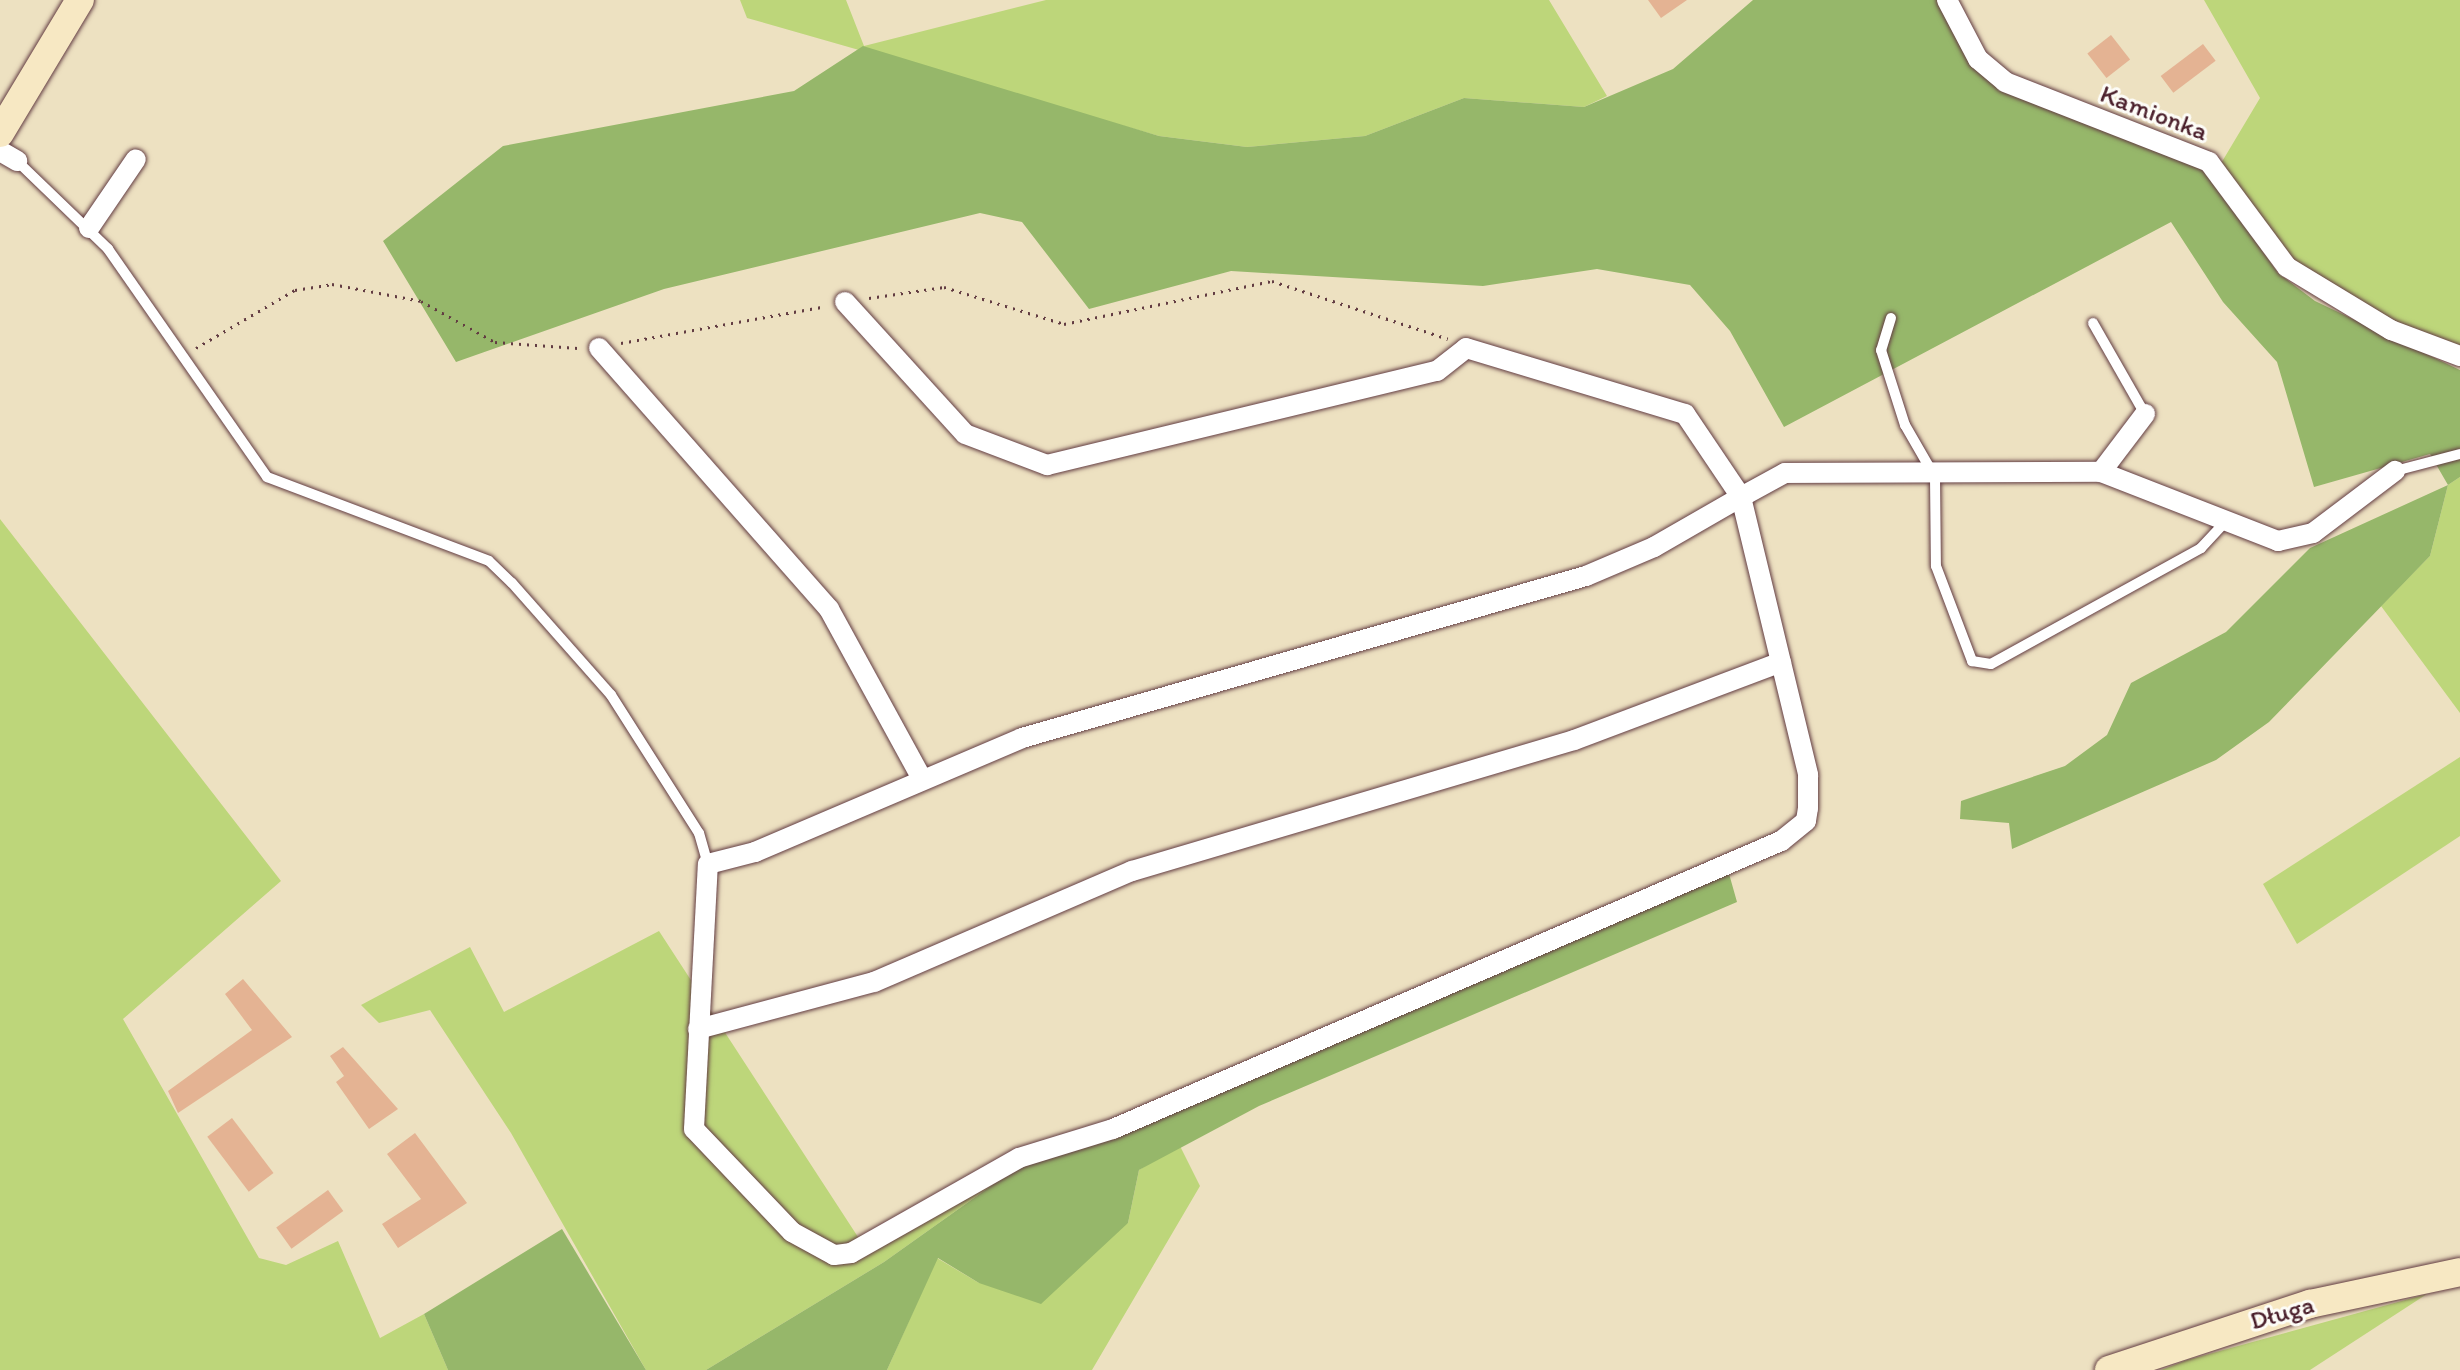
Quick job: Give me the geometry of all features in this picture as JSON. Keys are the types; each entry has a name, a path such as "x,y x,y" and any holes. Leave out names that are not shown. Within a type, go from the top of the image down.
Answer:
{"street":[{"path":"0,133 80,0"},
{"name":"Kamionka","path":"1947,0 1972,50 2005,82 2209,162 2287,267 2391,330 2460,356"},
{"path":"89,228 136,159"},
{"path":"845,302 965,434 1047,465 1437,371 1466,348 1685,414 1741,497 1781,662 1808,808 1806,821 1781,841 1113,1129 1019,1158 851,1253 814,1249 792,1232 694,1129 708,864 755,852 1022,738 1586,576 1741,497 1785,473 1935,477 2101,472 2278,541 2313,533 2395,471"},
{"path":"599,348 829,609 922,779"},
{"path":"2101,472 2145,414"},
{"path":"698,1029 874,982 1132,871 1574,740 1781,662"},
{"name":"Długa","path":"2109,1370 2310,1304 2460,1272"}],"lane":[{"path":"8,156 89,228 184,355 267,477 489,561 512,583 611,695 699,833 708,864"},
{"path":"1891,318 1881,350 1905,425 1935,477 1936,566 1972,661 1991,664 2201,548 2225,522"},
{"path":"2093,323 2145,414"},
{"path":"2395,471 2460,454"}],"path":[{"path":"184,355 295,290 332,284 421,301 495,342 599,348 845,302 944,287 1064,324 1272,281 1466,348"}],"green space":[{"path":"740,0 846,0 864,46 1046,0 1549,0 1607,96 1584,107 1464,98 1365,136 1247,147 1159,136 747,18"},
{"path":"1753,0 1939,0 2000,87 2205,170 2278,273 2315,301 2460,370 2460,477 2448,485 2430,454 2314,487 2277,362 2223,302 2171,222 1784,427 1730,331 1690,285 1597,269 1483,286 1231,271 1089,309 1022,222 980,213 664,289 456,362 383,241 503,146 794,91 863,46 1159,136 1247,147 1365,136 1464,98 1584,107 1673,69"},
{"path":"2204,0 2460,0 2460,351 2394,326 2292,264 2220,165 2260,98"},
{"path":"2460,477 2460,713 2381,606 2430,556 2448,485"},
{"path":"2448,485 2430,556 2269,722 2216,760 2012,849 2009,823 1960,819 1961,801 2065,766 2107,735 2131,683 2226,632 2310,548"},
{"path":"0,519 281,881 123,1019 259,1258 286,1265 338,1241 380,1338 424,1314 448,1370 0,1370"},
{"path":"2460,757 2460,836 2297,944 2263,884"},
{"path":"1726,863 1737,902 1259,1106 1139,1170 1128,1223 1041,1304 979,1283 938,1258 887,1370 706,1370 884,1262 1012,1171"},
{"path":"659,931 858,1237 1012,1171 884,1262 706,1370 646,1370 511,1133 430,1010 379,1023 361,1005 470,947 504,1012"},
{"path":"1179,1144 1200,1186 1092,1370 887,1370 937,1258 979,1283 1128,1223 1139,1170"},
{"path":"562,1229 646,1370 448,1370 424,1314"},
{"path":"2427,1294 2310,1370 2161,1370 2187,1360"}],"building":[{"path":"1648,0 1687,0 1661,18"},
{"path":"2111,35 2130,59 2106,78 2087,53"},
{"path":"2203,44 2216,61 2173,93 2161,76"},
{"path":"243,979 292,1037 178,1113 168,1091 252,1030 225,994"},
{"path":"343,1047 398,1109 369,1129 336,1082 344,1076 330,1056"},
{"path":"232,1118 274,1173 249,1192 207,1137"},
{"path":"415,1133 467,1203 398,1248 382,1224 421,1199 387,1154"},
{"path":"328,1190 343,1211 292,1249 276,1228"}]}
